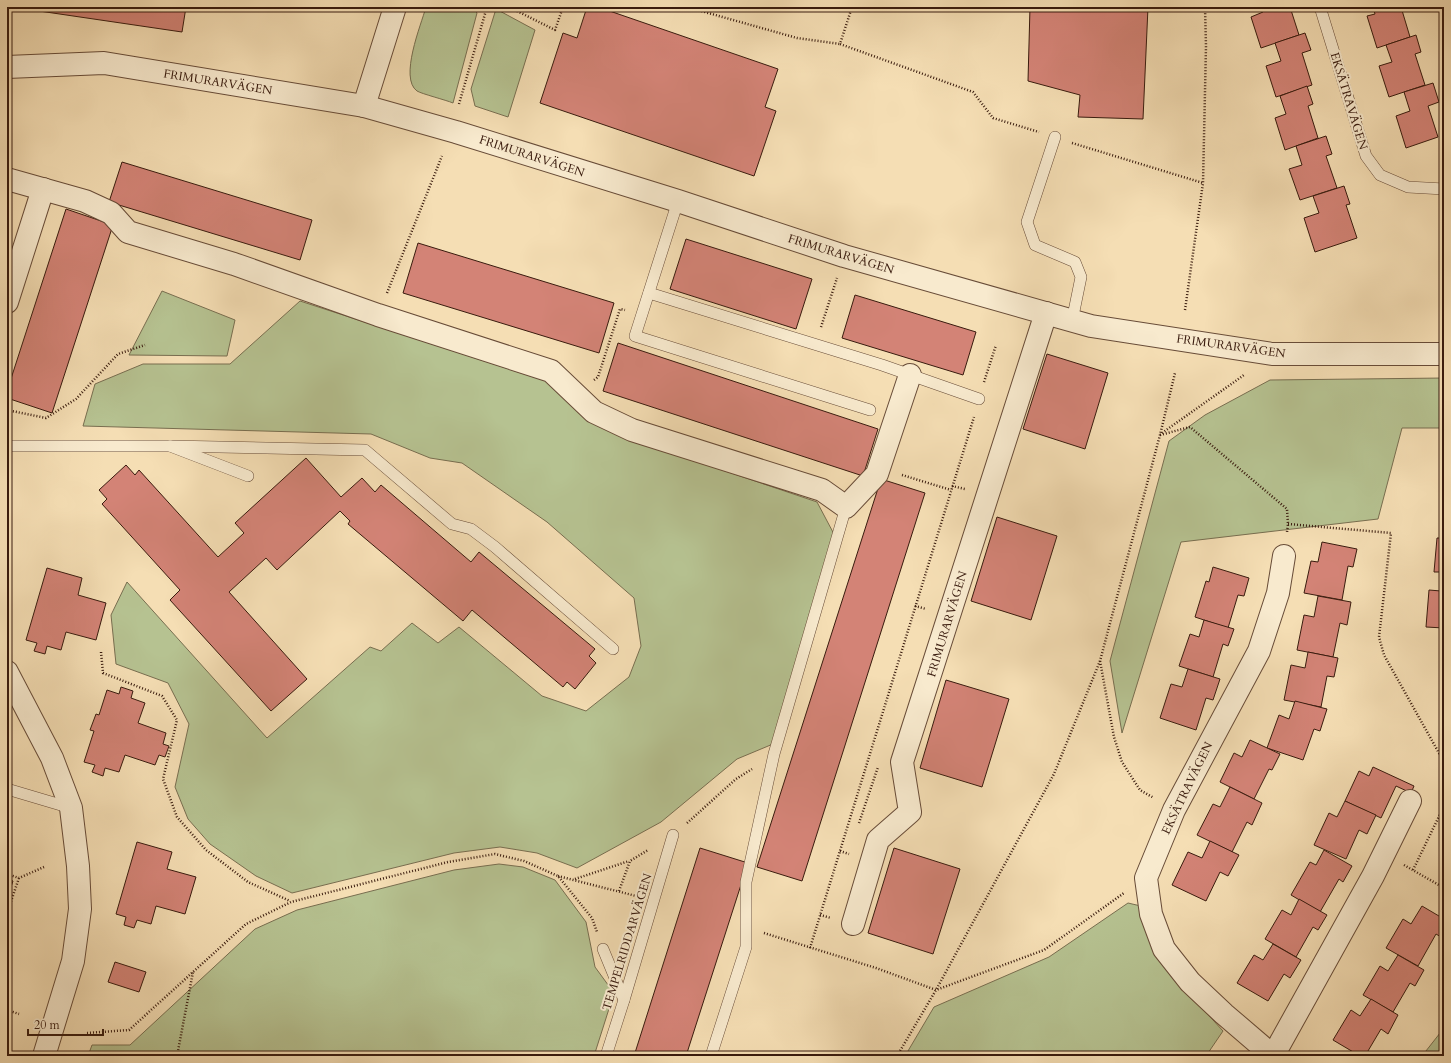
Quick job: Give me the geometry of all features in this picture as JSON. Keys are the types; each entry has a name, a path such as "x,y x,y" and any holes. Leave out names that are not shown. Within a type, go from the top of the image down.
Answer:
{"street":[{"path":"364,106 395,7"},
{"name":"FRIMURARVÄGEN","path":"7,67 104,63 364,106 456,132 678,201 844,256 1091,326 1272,354 1444,354"},
{"path":"7,179 85,202 111,213 128,232 234,264 378,315 551,371 594,412 632,430 822,490 846,507 876,474 910,374"},
{"path":"7,302 43,189"},
{"name":"FRIMURARVÄGEN","path":"853,924 878,840 910,812 902,762 1046,313"},
{"name":"EKSÄTRAVÄGEN","path":"1146,878 1174,810 1259,651 1278,593 1284,556"},
{"path":"8,675 52,758 71,808 78,866 80,909 73,961 44,1056"},
{"path":"1146,878 1152,914 1164,949 1190,982 1224,1014 1273,1056 1385,854 1410,801"}],"lane":[{"name":"EKSÄTRAVÄGEN","path":"1320,7 1366,156 1380,175 1408,187 1444,189"},
{"path":"1055,137 1027,222 1035,245 1075,262 1081,277 1072,321"},
{"path":"678,201 635,336 870,410"},
{"path":"649,293 910,374 979,399"},
{"path":"7,446 170,446 365,450 452,524 471,529 495,547 613,649"},
{"path":"170,446 248,476"},
{"path":"711,1056 746,947 746,882 774,754 846,507"},
{"path":"7,789 71,808"},
{"name":"TEMPELRIDDARVÄGEN","path":"606,1056 673,835"},
{"path":"603,949 624,1000"}],"path":[{"path":"459,104 487,7"},
{"path":"509,7 555,30 563,7"},
{"path":"688,7 797,38 840,44 973,92 993,118 1203,183"},
{"path":"840,44 852,7"},
{"path":"1185,310 1203,183 1206,46 1205,7"},
{"path":"378,315 442,156"},
{"path":"815,344 844,256"},
{"path":"598,377 620,309"},
{"path":"7,410 46,418 76,399 118,354 145,345"},
{"path":"810,948 996,345"},
{"path":"1160,435 1272,354"},
{"path":"897,1056 936,990 1054,774 1100,661 1175,373"},
{"path":"1160,435 1190,426 1287,509 1288,524 1284,556"},
{"path":"900,474 951,490"},
{"path":"1288,524 1391,533 1379,637 1384,655 1444,762"},
{"path":"101,652 102,672 162,696 177,720 163,779 177,817 206,850 248,882 291,902"},
{"path":"1100,661 1114,737 1122,762 1140,790 1174,810"},
{"path":"877,733 909,742"},
{"path":"574,880 630,861 673,835 736,779 774,754"},
{"path":"859,825 878,766"},
{"path":"1413,870 1444,806"},
{"path":"840,851 849,854 851,847"},
{"path":"87,1033 129,1030 246,924 291,902 448,862 495,854 524,861 558,876 641,898"},
{"path":"1385,854 1444,888"},
{"path":"619,891 630,861"},
{"path":"7,874 19,878 44,867"},
{"path":"558,876 592,918 603,949"},
{"path":"7,913 19,878"},
{"path":"746,927 882,970 936,990 1044,950 1146,878"},
{"path":"177,1056 193,972"},
{"path":"7,1010 18,1014"}],"green space":[{"path":"426,7 473,7 477,13 453,103 417,91 412,84 410,75 413,51"},
{"path":"496,9 535,30 508,117 475,106 471,89"},
{"path":"162,291 235,320 227,356 129,355"},
{"path":"300,301 546,381 625,437 817,502 835,536 773,744 737,759 661,822 577,868 537,853 500,847 454,853 292,893 256,876 210,844 188,819 175,787 189,724 168,683 116,664 111,615 127,582 267,738 370,647 381,651 412,623 438,643 459,627 542,696 586,711 629,677 641,646 634,598 547,522 462,463 430,458 371,434 83,426 95,384 143,364 230,364"},
{"path":"1444,378 1444,428 1402,428 1378,519 1181,542 1122,733 1110,661 1169,441 1205,415 1270,380"},
{"path":"499,864 523,867 555,880 586,922 595,967 614,993 594,1056 88,1056 92,1045 130,1045 255,929 297,910 454,870"},
{"path":"1128,903 1145,907 1156,957 1223,1031 1206,1056 905,1056 934,1007 1049,957"},
{"path":"1444,1028 1444,1056 1422,1056"}],"building":[{"path":"12,7 186,7 182,32"},
{"path":"587,7 598,7 778,69 765,107 776,111 754,176 540,103 563,33 577,38"},
{"path":"1030,7 1148,7 1143,119 1078,117 1080,95 1028,81"},
{"path":"1262,7 1290,7 1299,35 1261,48 1251,17 1263,12"},
{"path":"1373,7 1401,7 1410,37 1377,48 1367,16 1375,14"},
{"path":"1305,33 1311,50 1302,53 1312,85 1276,97 1266,66 1281,61 1275,43"},
{"path":"1416,35 1421,52 1415,54 1425,85 1389,97 1379,66 1392,62 1386,45"},
{"path":"1433,83 1439,102 1428,106 1438,137 1406,148 1396,116 1410,111 1404,92"},
{"path":"1307,86 1313,104 1308,106 1318,138 1285,150 1275,118 1286,114 1280,96"},
{"path":"1326,136 1332,154 1326,156 1337,188 1300,200 1289,169 1302,165 1296,146"},
{"path":"122,162 312,220 300,260 109,202"},
{"path":"1344,186 1350,204 1346,205 1357,238 1315,252 1304,218 1319,213 1313,196"},
{"path":"66,209 113,225 52,413 7,398 7,391"},
{"path":"686,239 812,279 796,329 670,289"},
{"path":"418,243 614,303 599,353 403,293"},
{"path":"855,295 976,332 963,375 842,338"},
{"path":"618,343 878,429 863,476 603,391"},
{"path":"1047,354 1108,373 1085,449 1023,429"},
{"path":"306,458 341,497 362,478 375,492 381,485 471,562 479,552 595,649 589,656 596,663 575,689 567,682 563,687 472,610 463,621 348,524 350,521 340,511 277,570 266,558 229,592 307,679 271,711 170,600 180,590 102,504 107,499 99,490 126,465 135,475 139,470 218,557 244,533 235,523"},
{"path":"881,479 925,493 802,881 757,867"},
{"path":"1444,483 1444,521 1440,520"},
{"path":"997,517 1057,536 1031,620 971,601"},
{"path":"1437,538 1444,538 1444,572 1434,572"},
{"path":"1322,542 1357,549 1353,567 1348,566 1342,600 1304,593 1311,561 1318,562"},
{"path":"1213,567 1249,578 1244,596 1238,595 1228,628 1195,617 1206,581 1209,582"},
{"path":"47,568 82,578 78,595 106,603 96,640 66,632 61,650 47,646 45,654 34,651 37,643 26,640"},
{"path":"1442,572 1444,572 1444,628 1426,627 1429,590 1441,591"},
{"path":"1318,596 1351,602 1347,625 1340,623 1333,657 1297,650 1304,615 1314,617"},
{"path":"1204,620 1234,629 1228,646 1223,644 1213,677 1179,666 1190,634 1199,637"},
{"path":"1308,652 1338,658 1334,677 1327,676 1321,707 1284,700 1291,665 1305,668"},
{"path":"1188,669 1220,679 1213,700 1206,698 1196,730 1160,718 1171,684 1182,687"},
{"path":"946,680 1009,699 982,787 920,768"},
{"path":"121,687 133,691 131,698 145,703 138,723 166,733 163,744 169,746 165,757 159,755 155,765 125,755 119,772 105,768 103,776 92,772 95,765 84,762 94,731 90,730 96,714 99,715 107,690 119,694"},
{"path":"1295,701 1327,709 1320,731 1314,729 1303,760 1267,748 1279,715 1289,719"},
{"path":"1250,740 1280,754 1272,770 1269,769 1254,799 1220,782 1234,753 1242,757"},
{"path":"1373,767 1414,786 1411,793 1396,786 1381,818 1345,801 1359,771 1369,776"},
{"path":"1230,787 1262,803 1252,825 1247,822 1232,852 1197,835 1213,804 1220,807"},
{"path":"1345,801 1376,815 1367,834 1359,830 1346,859 1314,845 1329,813 1337,817"},
{"path":"1210,841 1239,855 1228,876 1220,872 1206,901 1172,885 1188,852 1202,858"},
{"path":"137,842 172,852 167,869 196,877 185,914 156,906 151,924 137,920 134,928 124,925 126,917 116,914"},
{"path":"700,848 748,863 686,1056 634,1056"},
{"path":"894,848 960,869 933,954 868,933"},
{"path":"1324,850 1352,866 1343,882 1339,879 1320,912 1291,895 1310,862 1316,865"},
{"path":"7,879 13,881 7,899"},
{"path":"1299,899 1327,915 1318,930 1313,927 1296,957 1265,939 1282,910 1291,915"},
{"path":"1422,906 1444,919 1444,931 1441,937 1436,934 1418,966 1386,948 1403,919 1411,924"},
{"path":"1273,944 1301,960 1290,978 1284,974 1268,1001 1237,983 1254,955 1263,960"},
{"path":"1398,955 1424,970 1415,986 1410,983 1393,1012 1363,995 1380,966 1388,971"},
{"path":"115,962 146,972 139,992 108,982"},
{"path":"1371,999 1398,1015 1388,1034 1381,1029 1365,1056 1360,1056 1333,1040 1351,1010 1360,1016"}]}
